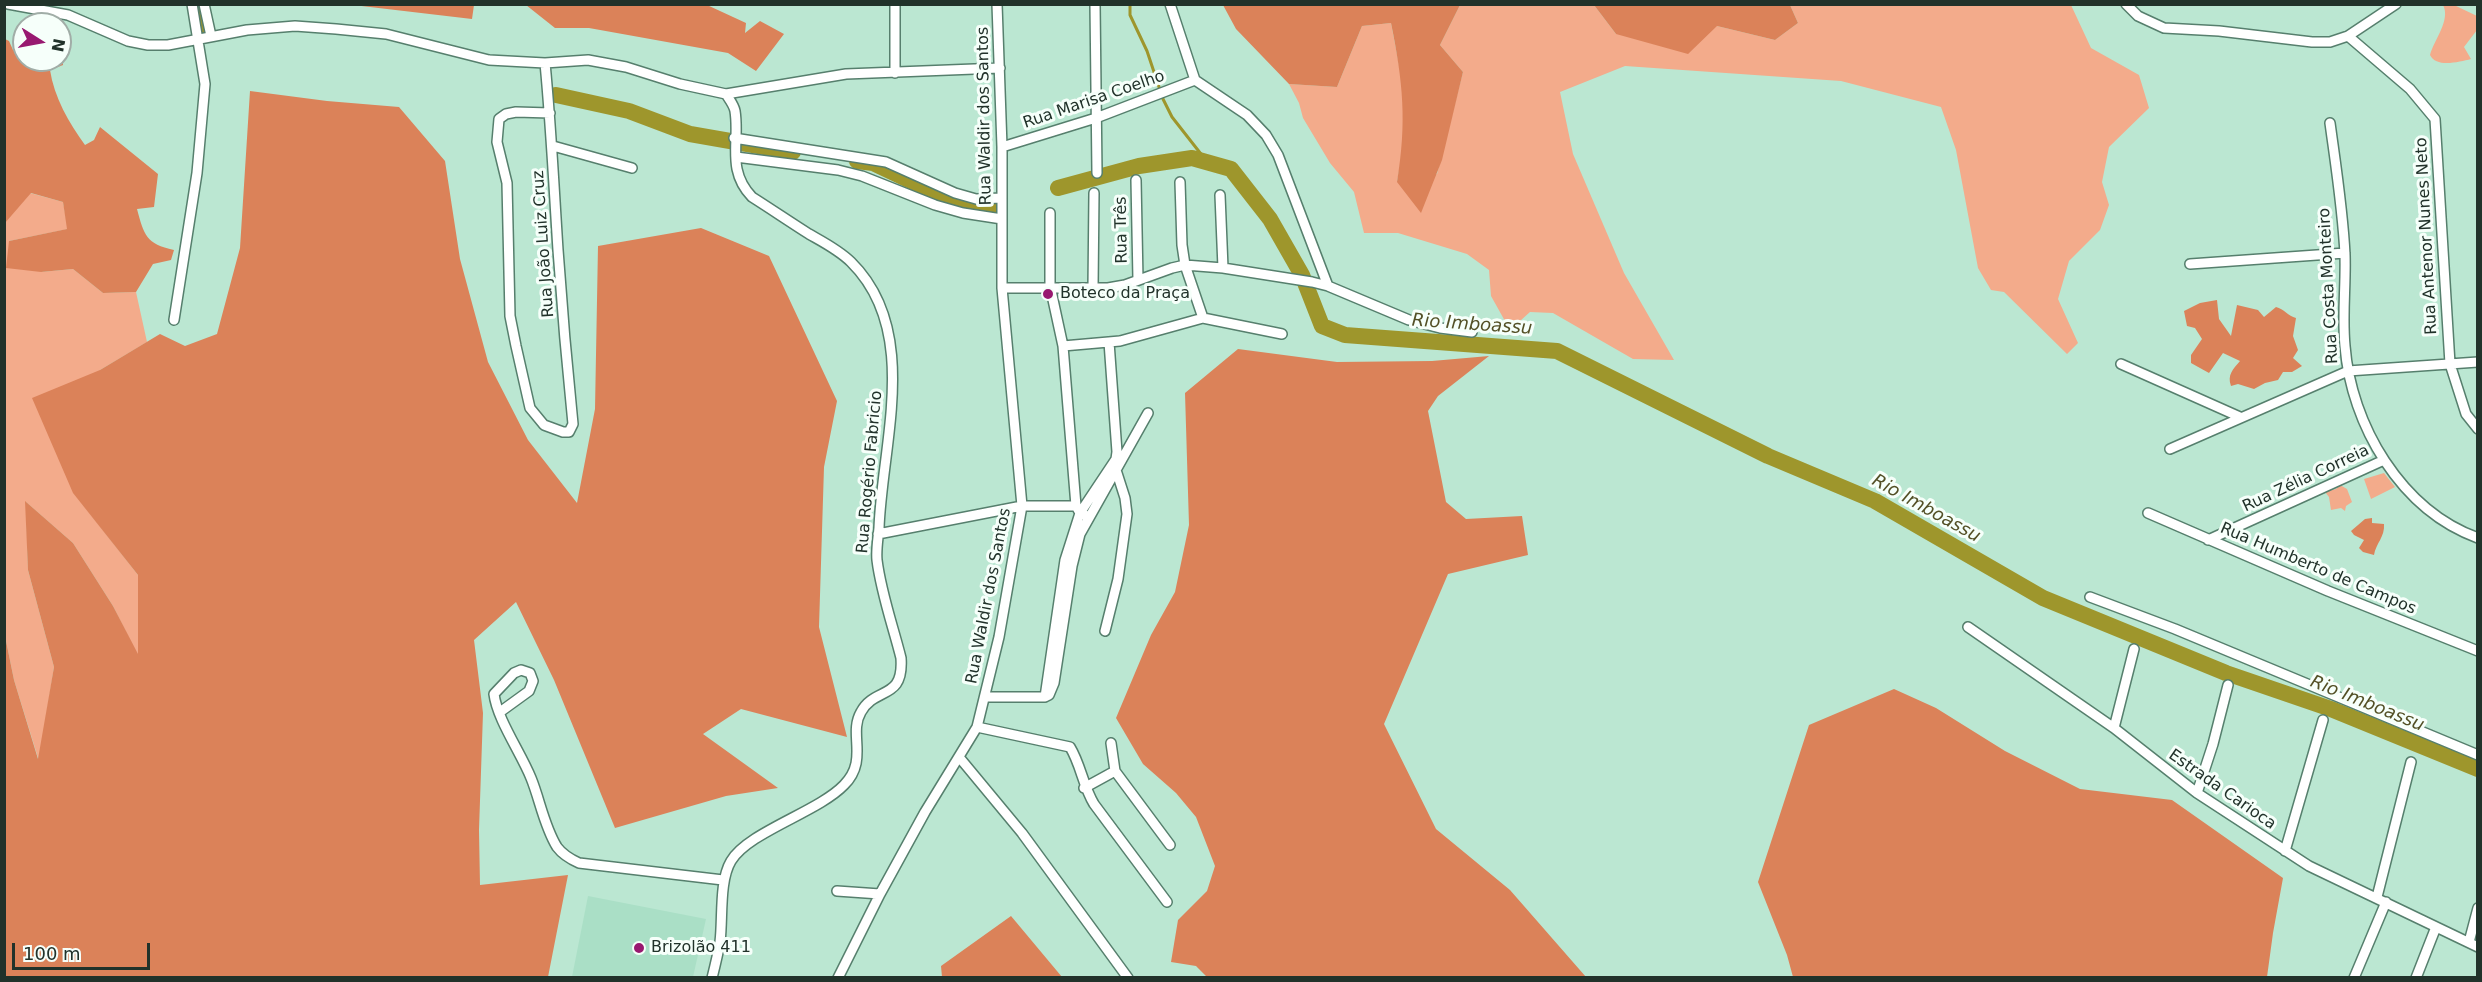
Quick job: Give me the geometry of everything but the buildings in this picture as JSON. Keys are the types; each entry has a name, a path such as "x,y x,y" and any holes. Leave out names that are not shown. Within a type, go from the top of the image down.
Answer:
{"street":[{"path":"8,4 68,15 128,41 148,45 168,45 247,30 296,26 336,28 386,34 489,60 545,63 588,60 626,67 680,84 726,94 846,74 1000,68"},
{"path":"174,320 202,129 205,84 196,40 192,4"},
{"path":"204,4 211,36"},
{"path":"895,4 895,73"},
{"name":"Rua Waldir dos Santos","path":"838,978 925,812 977,727 999,637 1022,506 1002,288 1002,147 997,4"},
{"path":"1095,4 1097,173"},
{"path":"1170,4 1195,80 1247,115 1266,135 1278,155 1328,286"},
{"path":"2126,4 2138,16 2164,28 2210,30 2312,42 2330,42 2348,36 2396,4"},
{"name":"Rua Antenor Nunes Neto","path":"2348,36 2410,89 2434,119 2450,364 2466,414 2478,429"},
{"name":"Rua João Luiz Cruz","path":"545,63 550,113 553,146 558,251 573,424 569,432 555,430 544,425 530,408 510,316 507,183 497,142 496,127 499,119 506,114 550,113"},
{"name":"Rua Marisa Coelho","path":"1002,147 1096,118 1195,80"},
{"name":"Rua Rogério Fabricio","path":"712,978 720,944 724,903 723,880 729,863 745,846 827,798 844,785 857,764 858,720 861,711 869,702 892,689 902,672 901,658 877,560 893,393 890,341 884,316 869,286 838,251 752,197 743,187 736,158 735,109 726,94"},
{"name":"Rua Costa Monteiro","path":"2330,123 2344,254 2344,344 2355,399 2384,460 2419,503 2457,531 2478,538"},
{"path":"734,138 886,162 955,193 976,199 1002,198"},
{"path":"553,146 632,168"},
{"path":"736,158 838,170 862,176 935,205 963,213 1002,219"},
{"name":"Rua Três","path":"1136,180 1138,280"},
{"path":"1180,182 1185,265 1203,318"},
{"path":"1093,288 1094,193"},
{"path":"1220,195 1223,268"},
{"path":"1050,213 1050,286 1063,346 1082,512"},
{"path":"2190,264 2344,254"},
{"path":"1002,288 1050,286 1108,288 1185,265 1223,268 1328,286 1409,320 1440,328 1472,332"},
{"path":"1063,346 1109,342 1203,318 1282,334"},
{"path":"986,697 1047,696 1065,560 1082,512 1116,459 1118,452 1109,342"},
{"path":"2170,449 2348,371 2478,362"},
{"path":"2121,364 2240,417"},
{"path":"1082,512 1117,472 1148,413"},
{"name":"Rua Zélia Correia","path":"2208,540 2384,460"},
{"path":"1105,631 1118,579 1127,514 1117,472"},
{"path":"878,534 1022,506 1082,512"},
{"name":"Rua Humberto de Campos","path":"2148,513 2478,651"},
{"path":"2090,597 2175,629 2478,755"},
{"name":"Estrada Carioca","path":"1968,627 2114,728 2197,793 2284,851 2309,866 2473,945"},
{"path":"2114,728 2134,649"},
{"path":"500,712 530,691 533,681 530,673 521,670 514,673 494,694 500,712 531,778 548,826 564,855 579,863 723,880"},
{"path":"2197,793 2213,744 2228,685"},
{"path":"2284,851 2324,720"},
{"path":"977,727 1070,747 1075,755 1084,788 1094,804 1167,902"},
{"path":"1111,743 1115,771 1170,845"},
{"path":"959,757 1022,833 1128,978"},
{"path":"2354,978 2382,900 2411,762"},
{"path":"1084,788 1115,771"},
{"path":"837,891 880,894"},
{"path":"2473,945 2478,908"},
{"path":"2416,978 2436,927"}],"shaded area":[{"path":"474,4 472,19 353,5"},
{"path":"526,5 707,5 746,23 745,33 760,21 784,34 756,71 728,53 589,28 555,28"},
{"path":"1223,5 1460,5 1440,45 1463,72 1442,160 1421,213 1397,182 1403,121 1401,83 1391,23 1362,26 1337,87 1289,84 1236,29"},
{"path":"1460,5 1594,5 1616,34 1717,26 1775,40 1798,23 1790,5 2071,5 2091,48 2139,75 2149,108 2109,147 2102,182 2109,205 2100,230 2069,261 2058,299 2078,343 2067,354 2004,292 1991,290 1978,268 1956,150 1941,107 1841,81 1625,66 1560,92 1573,154 1624,273 1674,360 1633,359 1553,313 1530,312 1510,330 1491,296 1489,270 1467,254 1398,233 1364,233 1354,192 1330,163 1303,118 1299,103 1289,84 1337,87 1362,26 1391,23 1403,86 1404,143 1397,182 1437,174 1463,72 1440,45"},
{"path":"1594,5 1790,5 1798,23 1775,40 1717,26 1688,54 1616,34"},
{"path":"2443,5 2454,5 2477,16 2477,30 2464,47 2471,59 2442,63 2437,62 2430,55 2445,17"},
{"path":"5,39 9,41 12,48 12,72 50,72 63,109 85,145 94,140 100,127 158,174 154,207 137,209 144,232 148,237 157,245 174,250 171,260 153,264 136,292 103,293 73,269 41,272 6,268 9,241 67,229 63,202 31,193 5,223"},
{"path":"250,91 399,107 445,161 460,259 488,362 528,440 577,503 595,409 598,246 701,228 769,256 837,401 824,467 819,627 847,737 741,709 703,734 778,788 726,796 615,828 554,680 516,602 474,640 483,713 479,830 480,885 568,875 548,977 5,977 5,636 14,680 38,759 54,667 28,570 25,501 73,543 113,606 138,654 138,575 73,493 32,398 100,370 160,334 185,346 217,334 240,248"},
{"path":"30,193 63,202 68,229 9,241 41,272 73,269 103,293 136,292 147,342 100,370 74,493 138,575 138,656 113,606 73,543 26,502 28,570 54,667 39,761 14,680 5,636 4,223"},
{"path":"2217,300 2219,319 2231,336 2237,305 2258,310 2264,317 2276,307 2296,318 2293,336 2298,350 2293,358 2302,366 2292,372 2283,372 2278,380 2254,389 2238,384 2231,386 2230,375 2240,361 2223,353 2209,373 2191,363 2191,355 2202,339 2195,328 2187,326 2184,311 2200,303"},
{"path":"1238,349 1337,362 1432,361 1489,356 1438,396 1428,411 1446,502 1466,519 1522,516 1528,555 1448,574 1384,724 1436,829 1510,890 1586,977 1208,978 1196,966 1171,962 1178,920 1207,891 1215,866 1196,817 1176,793 1143,764 1116,718 1151,635 1175,592 1189,525 1185,393"},
{"path":"2384,473 2395,487 2371,499 2364,479"},
{"path":"2340,485 2347,489 2352,502 2346,506 2345,511 2341,508 2331,510 2329,497 2325,492 2336,489"},
{"path":"2372,518 2372,523 2384,524 2383,533 2374,555 2363,552 2359,548 2364,540 2351,531 2365,519"},
{"path":"1894,689 1936,708 2005,751 2080,789 2172,800 2283,878 2267,977 1793,977 1787,955 1758,882 1809,725"},
{"name":"Brizolão 411","path":"588,896 706,919 693,977 572,977"},
{"path":"1011,916 1062,977 942,977 941,966"}],"waterway":[{"path":"199,4 203,31"},
{"path":"1130,4 1130,15 1147,51 1163,99 1172,117 1208,163"},
{"path":"556,95 629,111 690,134 793,152"},
{"name":"Rio Imboassu","path":"1058,188 1139,166 1192,158 1231,169 1270,219 1302,275 1322,326 1345,335 1557,351 1768,456 1875,501 2043,598 2226,673 2331,709 2478,769"},
{"path":"857,161 873,163 930,190 991,208"}],"place":[{"name":"Boteco da Praça","path":"1048,294"},
{"name":"Brizolão 411","path":"639,948"}]}
